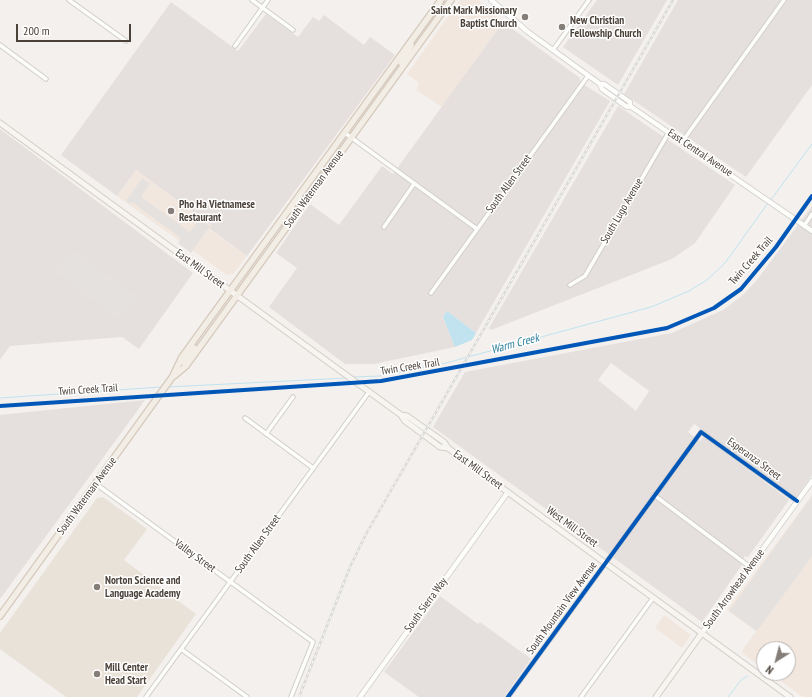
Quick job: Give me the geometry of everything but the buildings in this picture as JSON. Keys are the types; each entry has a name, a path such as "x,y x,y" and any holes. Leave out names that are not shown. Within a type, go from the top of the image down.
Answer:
{"main road":[{"name":"South Waterman Avenue","path":"0,616 156,401 173,376 179,362 205,325 441,0"},
{"name":"South Waterman Avenue","path":"173,376 186,366 451,0"},
{"path":"403,66 401,62 408,52 415,35"},
{"name":"East Mill Street","path":"0,123 401,415 404,421 440,447 448,448 508,492"},
{"path":"186,366 184,362 205,333 205,325"},
{"name":"West Mill Street","path":"508,492 790,697"},
{"name":"South Arrowhead Avenue","path":"656,697 702,633"}],"street":[{"path":"69,0 126,41"},
{"path":"252,0 293,30"},
{"path":"235,46 268,0"},
{"name":"East Central Avenue","path":"491,0 515,22 600,84 602,89 627,107 630,106 752,188 812,231"},
{"path":"553,50 589,0"},
{"path":"682,142 784,0"},
{"path":"0,45 46,79"},
{"name":"South Allen Street","path":"431,293 588,76"},
{"name":"South Lugo Avenue","path":"570,285 585,276 668,132"},
{"path":"345,133 477,229"},
{"path":"384,227 414,184"},
{"path":"804,226 812,214"},
{"name":"South Allen Street","path":"146,697 368,392"},
{"path":"266,434 293,397"},
{"path":"245,418 313,468"},
{"name":"South Mountain View Avenue","path":"508,697 701,432"},
{"name":"Esperanza Street","path":"701,432 798,501"},
{"name":"South Arrowhead Avenue","path":"702,633 812,481"},
{"name":"Valley Street","path":"96,484 313,642 291,697"},
{"name":"South Sierra Way","path":"360,697 508,492"},
{"path":"654,495 750,567"},
{"path":"580,697 653,598"},
{"path":"181,649 247,697"}],"shaded area":[{"path":"460,0 478,0 503,22 442,107 416,90 419,83 407,74"},
{"path":"597,0 667,0 618,85 563,47"},
{"path":"678,0 812,0 812,85 746,177 624,94"},
{"path":"171,2 238,51 266,14 298,37 313,17 319,21 324,15 364,45 370,37 395,55 247,256 210,229 211,225 136,170 117,196 61,155"},
{"path":"503,22 580,78 580,81 586,86 610,101 476,333 447,311 443,317 455,347 374,364 345,364 269,307 297,268 276,253 310,204 339,225 382,166 393,174"},
{"path":"618,106 735,185 695,243 672,259 491,330 489,328"},
{"path":"0,129 193,273 139,349 122,337 10,346 0,360"},
{"path":"136,170 212,226 210,230 247,256 233,274 227,275 117,196"},
{"path":"142,178 150,184 141,197 190,232 198,221 210,226 191,253 178,243 181,238 132,202 130,204 126,201"},
{"path":"812,206 812,475 796,498 694,424 688,432 700,441 704,437 789,500 748,557 745,556 741,562 742,565 702,622 433,427 465,372 672,333 723,310 744,294 757,280","holes":["611,363 649,391 636,411 598,380"]},
{"path":"72,248 138,297 120,321 54,272"},
{"path":"145,400 71,502 0,599 0,415"},
{"path":"812,495 812,697 803,697 781,681 796,681 796,641 756,641 756,663 741,652 756,631 727,610"},
{"path":"812,496 812,556 757,631 729,611"},
{"name":"Norton Science and Language Academy","path":"103,497 147,529 124,560 196,614 137,697 66,697 0,649 0,633 97,498"},
{"path":"440,596 478,624 480,622 531,659 504,697 419,697 384,672"},
{"path":"664,615 691,635 682,648 655,628"}],"water":[{"path":"447,311 476,333 472,340 455,347 443,317"}],"waterway":[{"name":"Warm Creek","path":"770,201 812,144"},
{"name":"Warm Creek","path":"354,377 380,376 446,363 651,307 689,291 707,280 725,263 768,203"},
{"name":"Warm Creek","path":"168,387 347,378"},
{"name":"Warm Creek","path":"0,398 161,387"},
{"path":"728,697 742,679 748,676"}],"railway":[{"path":"299,697 350,567 366,534 673,0"}],"cycle path":[{"name":"Twin Creek Trail","path":"0,406 381,381 667,328 714,308 741,289 776,247 812,196"},
{"path":"508,697 701,432 797,501"}],"place":[{"name":"Saint Mark Missionary Baptist Church","path":"525,17"},
{"name":"New Christian Fellowship Church","path":"562,27"},
{"name":"Pho Ha Vietnamese Restaurant","path":"171,211"},
{"name":"Norton Science and Language Academy","path":"97,587"},
{"name":"Mill Center Head Start","path":"97,674"}]}
